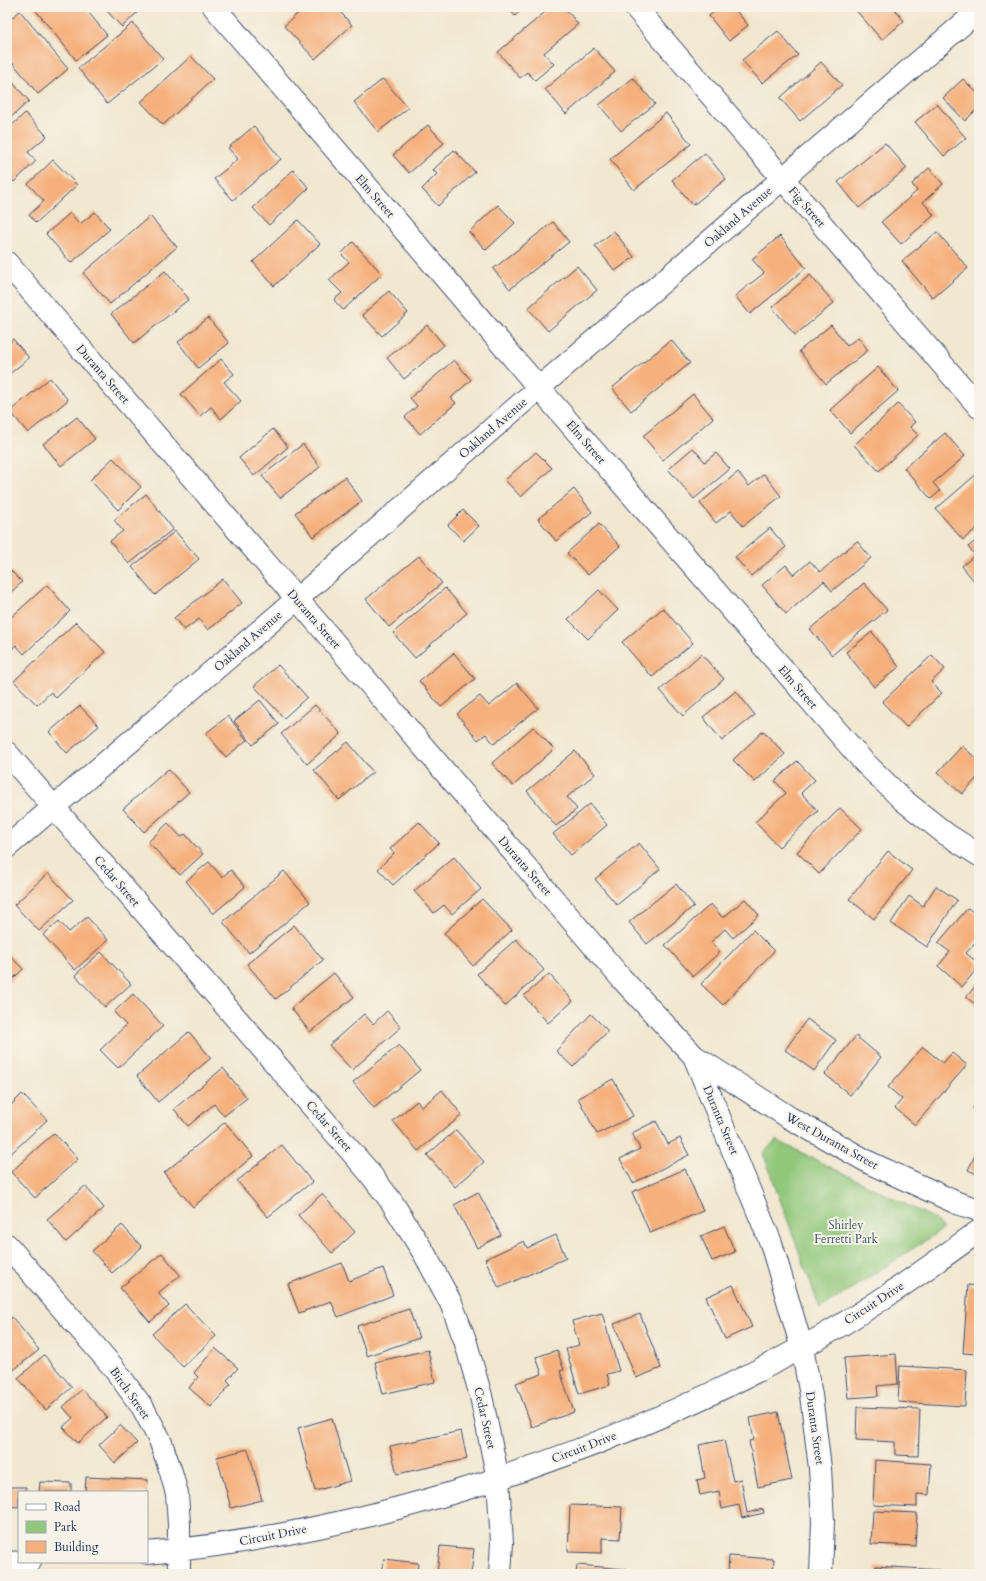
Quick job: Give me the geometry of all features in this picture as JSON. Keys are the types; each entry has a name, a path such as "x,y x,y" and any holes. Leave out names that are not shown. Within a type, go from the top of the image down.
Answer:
{"street":[{"name":"Elm Street","path":"214,7 539,388 862,761 903,800 946,834 979,855"},
{"name":"Fig Street","path":"635,7 979,406"},
{"name":"Oakland Avenue","path":"7,847 297,599 539,388 979,10"},
{"name":"Duranta Street","path":"7,263 622,979 694,1056 771,1243 802,1348 811,1395 820,1468 823,1522 821,1574"},
{"name":"Cedar Street","path":"7,752 368,1172 391,1201 424,1253 451,1303 465,1340 481,1396 498,1479 502,1543 500,1574"},
{"name":"West Duranta Street","path":"694,1056 790,1118 870,1164 957,1203 979,1210"},
{"name":"Circuit Drive","path":"148,1553 214,1546 309,1529 413,1504 498,1479 610,1438 695,1401 802,1348 898,1288 979,1231"},
{"name":"Birch Street","path":"7,1245 113,1367 143,1408 160,1440 177,1494 180,1550 179,1574"},
{"path":"7,1563 18,1563"}],"green space":[{"name":"Shirley Ferretti Park","path":"776,1140 935,1219 943,1229 820,1309 763,1153"}],"building":[{"path":"33,7 84,7 107,35 76,60"},
{"path":"103,7 143,7 122,27"},
{"path":"305,7 323,7 327,11 331,7 336,7 352,25 315,59 284,26"},
{"path":"507,7 524,7 515,16"},
{"path":"551,7 564,7 578,24 544,53 554,64 535,80 527,72 520,78 498,52"},
{"path":"720,7 733,7 748,25 729,41 709,16"},
{"path":"853,7 893,7 904,21 882,40"},
{"path":"20,11 68,69 38,94 7,56 7,22"},
{"path":"133,23 163,59 107,104 78,68"},
{"path":"778,31 798,55 762,83 742,60"},
{"path":"594,48 615,72 566,114 545,89"},
{"path":"191,56 213,79 163,125 141,102"},
{"path":"821,62 842,85 800,121 780,98"},
{"path":"7,76 29,101 7,121"},
{"path":"633,78 655,104 621,131 599,105"},
{"path":"383,79 408,108 378,132 354,102"},
{"path":"963,79 979,95 979,107 965,121 943,98"},
{"path":"937,104 966,138 944,156 915,122"},
{"path":"25,113 47,136 28,152 36,161 14,182 7,175 7,145 11,141 7,137 7,130"},
{"path":"666,113 691,144 634,190 610,159"},
{"path":"428,125 444,143 409,173 393,155"},
{"path":"254,126 281,159 233,200 214,179 238,159 228,148"},
{"path":"885,143 907,168 859,208 838,182"},
{"path":"454,150 475,172 438,206 422,189 437,174 433,170"},
{"path":"705,153 726,179 693,205 672,180"},
{"path":"53,160 77,185 36,223 29,215 44,201 28,184"},
{"path":"929,168 943,184 923,202 934,215 901,244 881,222 917,191 912,184"},
{"path":"293,170 309,188 269,225 253,208"},
{"path":"498,205 515,223 486,250 469,232"},
{"path":"95,212 110,229 71,263 46,234 70,213 80,224"},
{"path":"150,216 177,247 110,304 83,273"},
{"path":"298,220 320,244 274,286 253,262"},
{"path":"553,222 569,242 510,289 493,269"},
{"path":"614,231 634,257 615,271 595,246"},
{"path":"937,232 968,268 933,298 902,261"},
{"path":"780,236 806,268 750,314 735,296 764,273 752,259"},
{"path":"353,242 382,274 343,310 334,300 342,293 329,280 349,262 341,254"},
{"path":"577,266 597,290 548,331 528,308"},
{"path":"165,271 189,299 134,343 111,314"},
{"path":"810,275 834,303 795,335 772,307"},
{"path":"389,291 408,313 382,336 362,315"},
{"path":"208,318 229,343 198,368 178,342"},
{"path":"427,325 444,345 404,379 387,358"},
{"path":"831,325 847,346 858,337 868,350 826,384 799,351"},
{"path":"13,339 29,358 7,376 7,344"},
{"path":"671,340 690,363 631,411 612,388"},
{"path":"221,359 234,374 224,382 241,401 221,419 211,407 200,416 181,394"},
{"path":"454,360 471,380 451,398 456,403 420,434 405,417 417,406 410,398"},
{"path":"878,367 898,391 850,433 830,410"},
{"path":"50,378 68,400 28,433 10,411"},
{"path":"693,394 713,418 663,460 643,436"},
{"path":"898,404 915,422 910,427 918,435 879,471 854,445"},
{"path":"77,417 95,439 61,466 43,444"},
{"path":"273,429 288,447 254,476 239,458"},
{"path":"945,433 965,456 933,483 940,491 931,499 904,468"},
{"path":"303,444 320,467 280,498 262,476"},
{"path":"693,448 705,462 716,453 730,469 694,499 668,469"},
{"path":"536,452 552,468 521,497 505,480"},
{"path":"113,458 141,487 118,510 90,480"},
{"path":"738,472 749,486 764,474 781,496 743,526 731,511 716,523 700,503"},
{"path":"979,472 979,526 963,540 936,509"},
{"path":"345,477 362,501 313,537 295,513"},
{"path":"574,489 592,512 556,541 538,519"},
{"path":"146,494 173,529 129,564 110,541 123,531 114,520"},
{"path":"463,510 479,526 463,541 448,525"},
{"path":"599,524 620,546 588,575 567,553"},
{"path":"770,528 786,547 751,576 735,557"},
{"path":"175,531 199,559 155,595 132,567"},
{"path":"979,538 979,587 962,566 975,555 968,547"},
{"path":"857,541 871,558 832,591 824,581 786,614 762,585 786,565 794,575 810,561 820,572"},
{"path":"419,556 442,583 389,627 366,599"},
{"path":"7,567 22,582 7,596"},
{"path":"223,579 242,603 208,630 199,619 184,630 174,618"},
{"path":"864,583 887,610 832,655 810,629"},
{"path":"47,585 70,611 24,654 16,645 7,653 7,621"},
{"path":"445,588 467,613 415,658 393,633"},
{"path":"599,590 618,610 588,639 568,619"},
{"path":"663,608 693,643 652,677 622,642"},
{"path":"76,622 105,652 56,698 51,692 37,705 14,681"},
{"path":"872,632 899,667 874,687 846,652"},
{"path":"454,653 475,679 441,707 419,681"},
{"path":"701,654 724,679 683,716 660,690"},
{"path":"932,655 945,669 931,682 942,693 906,727 882,702"},
{"path":"278,665 307,697 284,718 254,686"},
{"path":"517,683 538,708 494,744 486,734 478,740 457,714 480,696 489,706"},
{"path":"736,691 755,715 722,741 703,717"},
{"path":"260,700 279,724 253,745 234,721"},
{"path":"315,705 341,734 307,764 281,734"},
{"path":"80,706 99,726 67,753 49,732"},
{"path":"228,716 247,740 226,757 206,733"},
{"path":"533,727 554,749 513,786 492,763"},
{"path":"763,731 785,754 755,782 733,760"},
{"path":"348,742 373,772 339,800 314,770"},
{"path":"962,746 979,761 979,776 962,794 938,772"},
{"path":"575,751 595,774 567,797 577,809 556,826 527,791"},
{"path":"797,761 815,780 801,793 818,811 779,847 755,822 786,793 775,781"},
{"path":"168,769 189,792 144,832 123,809"},
{"path":"590,804 607,825 571,855 553,834"},
{"path":"840,808 862,829 819,874 797,852"},
{"path":"419,822 439,843 393,885 378,869 394,853 390,849"},
{"path":"168,823 181,837 185,834 203,854 180,875 148,842"},
{"path":"639,843 660,869 617,905 595,879"},
{"path":"888,851 912,870 874,919 849,899"},
{"path":"454,857 481,889 452,914 444,905 434,913 414,891"},
{"path":"209,862 222,877 231,870 245,887 213,914 186,881"},
{"path":"284,871 310,902 249,953 223,922"},
{"path":"48,873 73,900 39,931 14,905"},
{"path":"676,884 694,906 647,944 629,922"},
{"path":"936,886 957,900 927,947 891,923 909,896 923,906"},
{"path":"482,899 512,930 473,966 444,933"},
{"path":"745,899 759,915 733,938 725,929 711,942 720,952 693,976 665,945 711,904 723,918"},
{"path":"968,908 979,917 979,938 966,953 979,964 979,966 962,987 938,966 950,952 938,943"},
{"path":"87,917 108,940 75,970 43,935 59,921 69,932"},
{"path":"294,925 323,960 276,999 247,964"},
{"path":"753,930 774,951 723,1005 701,984"},
{"path":"516,939 544,970 505,1006 477,974"},
{"path":"7,952 23,969 7,985"},
{"path":"101,952 131,984 105,1007 75,975"},
{"path":"334,973 354,997 310,1032 291,1008"},
{"path":"549,974 573,1001 548,1023 524,996"},
{"path":"979,982 979,1007 966,997"},
{"path":"133,994 163,1026 118,1068 100,1050 126,1025 114,1012"},
{"path":"387,1011 401,1027 352,1070 329,1045 364,1014 373,1024"},
{"path":"591,1014 608,1031 573,1067 556,1051"},
{"path":"807,1019 836,1040 814,1071 785,1050"},
{"path":"189,1032 211,1058 158,1102 137,1076"},
{"path":"856,1036 881,1057 850,1095 825,1074"},
{"path":"399,1045 420,1070 374,1108 353,1082"},
{"path":"923,1047 943,1063 952,1053 967,1065 915,1125 895,1108 902,1099 888,1087"},
{"path":"223,1068 247,1098 224,1116 214,1104 188,1126 174,1109"},
{"path":"613,1079 633,1116 597,1134 578,1098"},
{"path":"442,1090 462,1115 418,1151 393,1121 417,1101 422,1107"},
{"path":"979,1091 979,1111 973,1109"},
{"path":"22,1094 47,1120 7,1157 7,1109"},
{"path":"656,1121 668,1144 680,1138 689,1155 633,1183 620,1159 640,1149 632,1133"},
{"path":"225,1122 253,1156 193,1207 164,1173"},
{"path":"456,1130 484,1162 455,1187 427,1155"},
{"path":"54,1133 78,1159 35,1198 11,1172"},
{"path":"282,1145 312,1182 268,1217 237,1181"},
{"path":"979,1147 979,1175 968,1170"},
{"path":"685,1169 703,1211 650,1233 632,1192"},
{"path":"85,1186 104,1208 66,1242 47,1219"},
{"path":"478,1192 501,1235 477,1248 454,1205"},
{"path":"322,1194 355,1232 332,1253 298,1215"},
{"path":"122,1225 142,1247 112,1273 92,1251"},
{"path":"724,1226 735,1252 712,1261 701,1236"},
{"path":"556,1235 566,1258 499,1288 485,1259 524,1241 527,1248"},
{"path":"162,1253 180,1275 158,1293 169,1306 150,1322 120,1288"},
{"path":"342,1263 349,1281 383,1268 393,1295 338,1317 331,1301 299,1313 288,1284"},
{"path":"733,1285 752,1327 725,1339 706,1297"},
{"path":"968,1285 979,1286 979,1354 963,1353"},
{"path":"185,1304 216,1336 183,1367 152,1334"},
{"path":"409,1309 419,1338 367,1356 357,1326"},
{"path":"602,1313 619,1371 607,1374 610,1385 579,1394 566,1349 579,1345 572,1321"},
{"path":"640,1314 661,1368 636,1378 614,1324"},
{"path":"12,1317 39,1350 10,1373 7,1369 7,1321"},
{"path":"215,1348 238,1368 227,1380 231,1384 211,1407 189,1388 198,1377 194,1373"},
{"path":"428,1350 435,1382 383,1394 375,1362"},
{"path":"557,1350 564,1370 560,1371 574,1412 532,1427 516,1383 542,1374 536,1357"},
{"path":"896,1354 898,1384 877,1386 878,1396 848,1398 844,1358"},
{"path":"44,1355 72,1387 46,1410 18,1378"},
{"path":"900,1366 967,1370 965,1406 898,1402"},
{"path":"82,1389 107,1417 78,1443 63,1427 73,1418 63,1407"},
{"path":"857,1407 920,1409 918,1456 895,1455 895,1442 856,1440"},
{"path":"778,1412 792,1480 758,1487 749,1441 754,1440 750,1418"},
{"path":"332,1418 350,1481 315,1491 298,1428"},
{"path":"120,1425 137,1443 115,1463 99,1445"},
{"path":"461,1431 467,1459 397,1474 390,1446"},
{"path":"724,1440 733,1481 741,1479 747,1513 763,1509 764,1513 742,1518 739,1505 722,1509 719,1491 700,1495 697,1480 705,1478 699,1445"},
{"path":"248,1449 262,1500 231,1508 217,1457"},
{"path":"875,1460 931,1464 929,1495 917,1494 917,1507 873,1505"},
{"path":"86,1477 148,1480 147,1491 85,1491"},
{"path":"7,1479 9,1479 9,1487 26,1487 26,1491 18,1491 18,1507 7,1506"},
{"path":"40,1482 71,1483 71,1491 39,1491"},
{"path":"570,1505 622,1507 620,1539 602,1538 602,1553 568,1552"},
{"path":"873,1511 917,1513 915,1546 871,1544"},
{"path":"440,1546 474,1549 471,1574 437,1574"},
{"path":"729,1556 774,1559 773,1574 728,1574"},
{"path":"384,1559 418,1563 417,1574 382,1574"},
{"path":"577,1565 626,1569 626,1574 576,1574"},
{"path":"876,1566 940,1570 940,1574 876,1574"}]}
